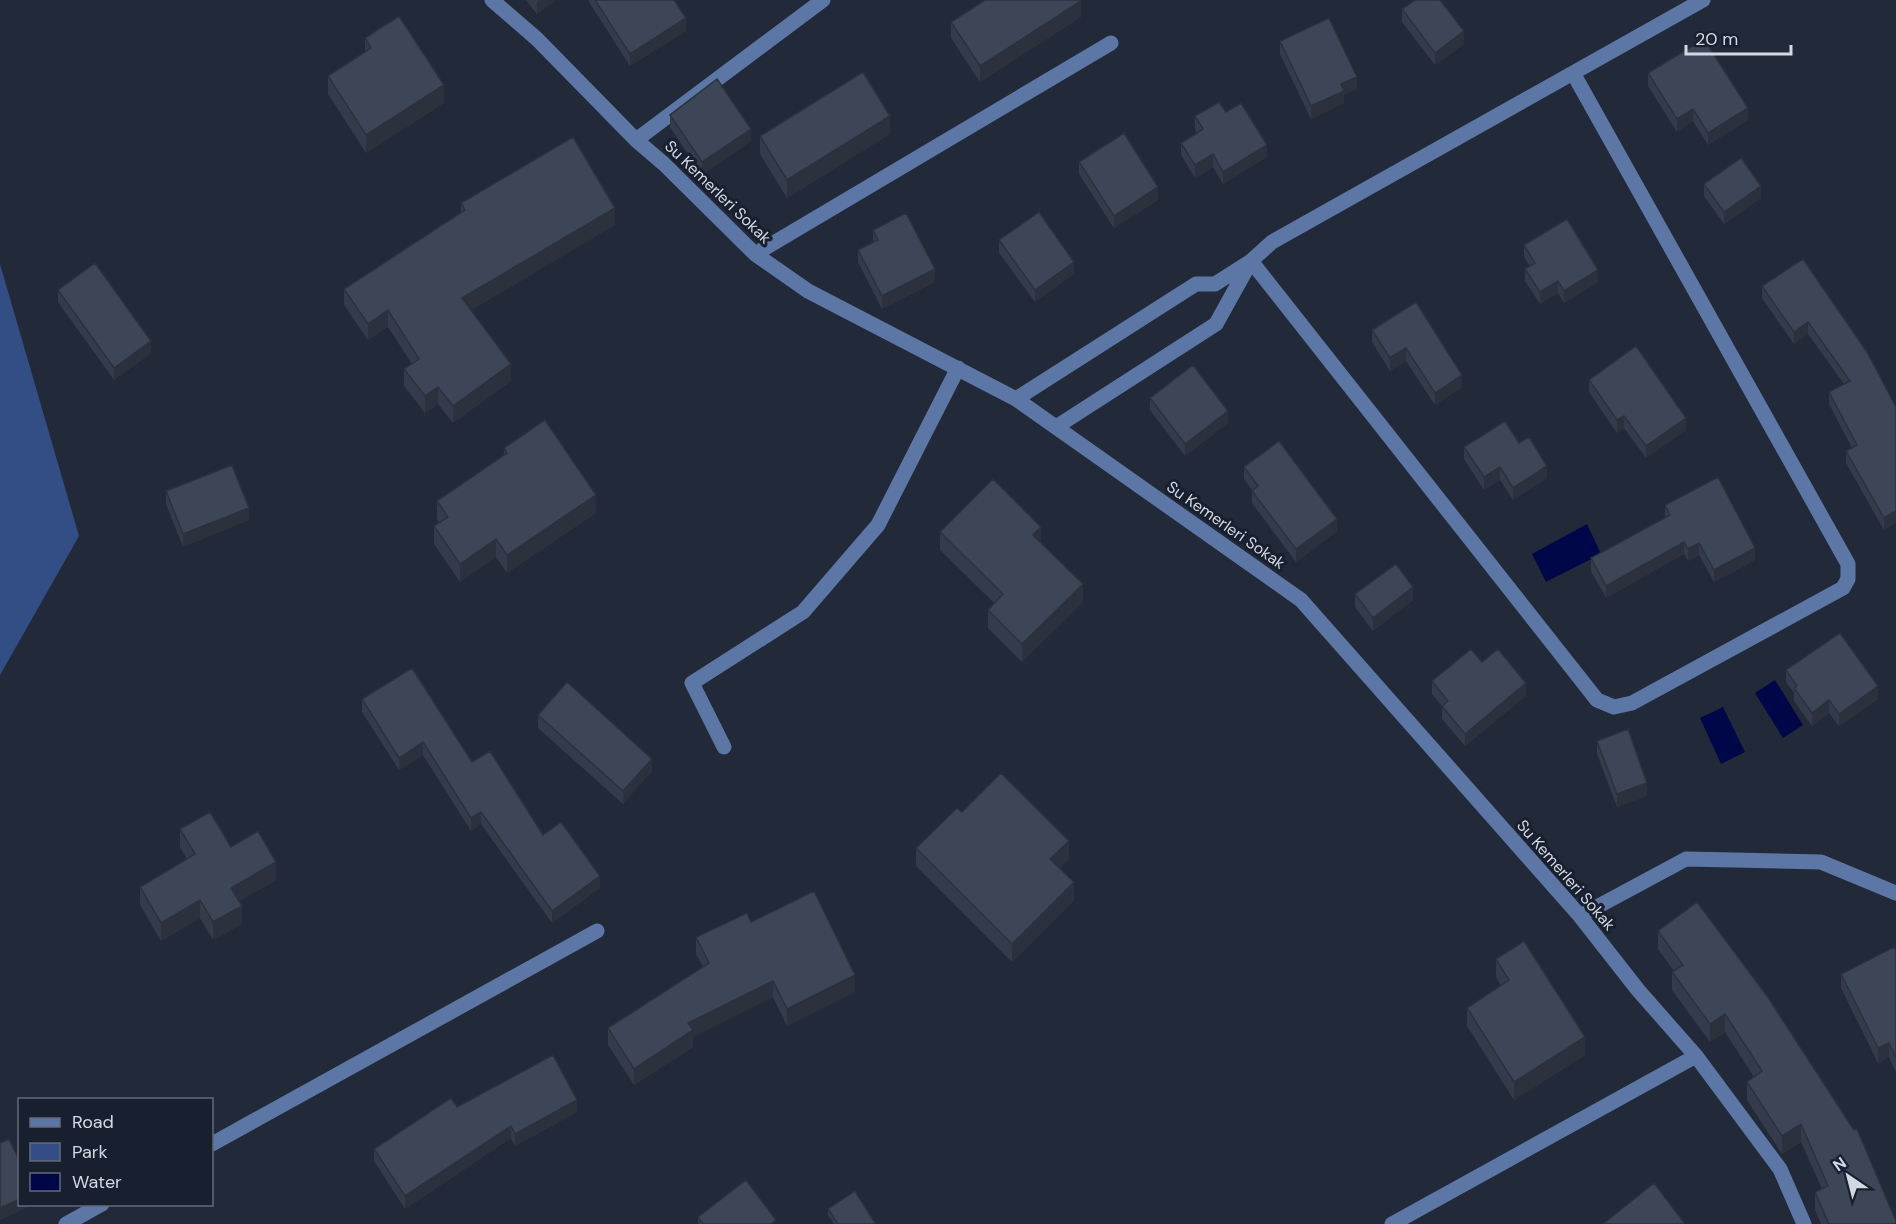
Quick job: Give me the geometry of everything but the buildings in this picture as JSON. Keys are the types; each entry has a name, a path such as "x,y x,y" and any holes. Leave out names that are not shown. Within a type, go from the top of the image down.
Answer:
{"street":[{"name":"Su Kemerleri Sokak","path":"492,0 537,39 636,141 664,164 755,254 808,291 1016,399 1300,600 1580,916 1638,990 1696,1056 1780,1168 1804,1224"},
{"path":"636,141 823,0"},
{"path":"1016,399 1196,284 1215,284 1251,261 1272,242 1703,0"},
{"path":"755,254 1111,43"},
{"path":"1251,261 1597,700 1614,707 1632,703 1843,588 1848,579 1848,564 1573,73"},
{"path":"1056,427 1216,324 1251,261"},
{"path":"724,747 692,683 803,612 878,525 958,368"},
{"path":"1580,916 1686,859 1821,862 1896,892"},
{"path":"213,1143 597,931"},
{"path":"1392,1224 1696,1056"},
{"path":"66,1224 98,1206"}],"green space":[{"path":"0,264 79,536 0,675"}],"water":[{"path":"1587,524 1601,554 1546,582 1532,554"},
{"path":"1775,680 1803,725 1783,738 1755,693"},
{"path":"1723,707 1745,752 1721,764 1700,718"}]}
